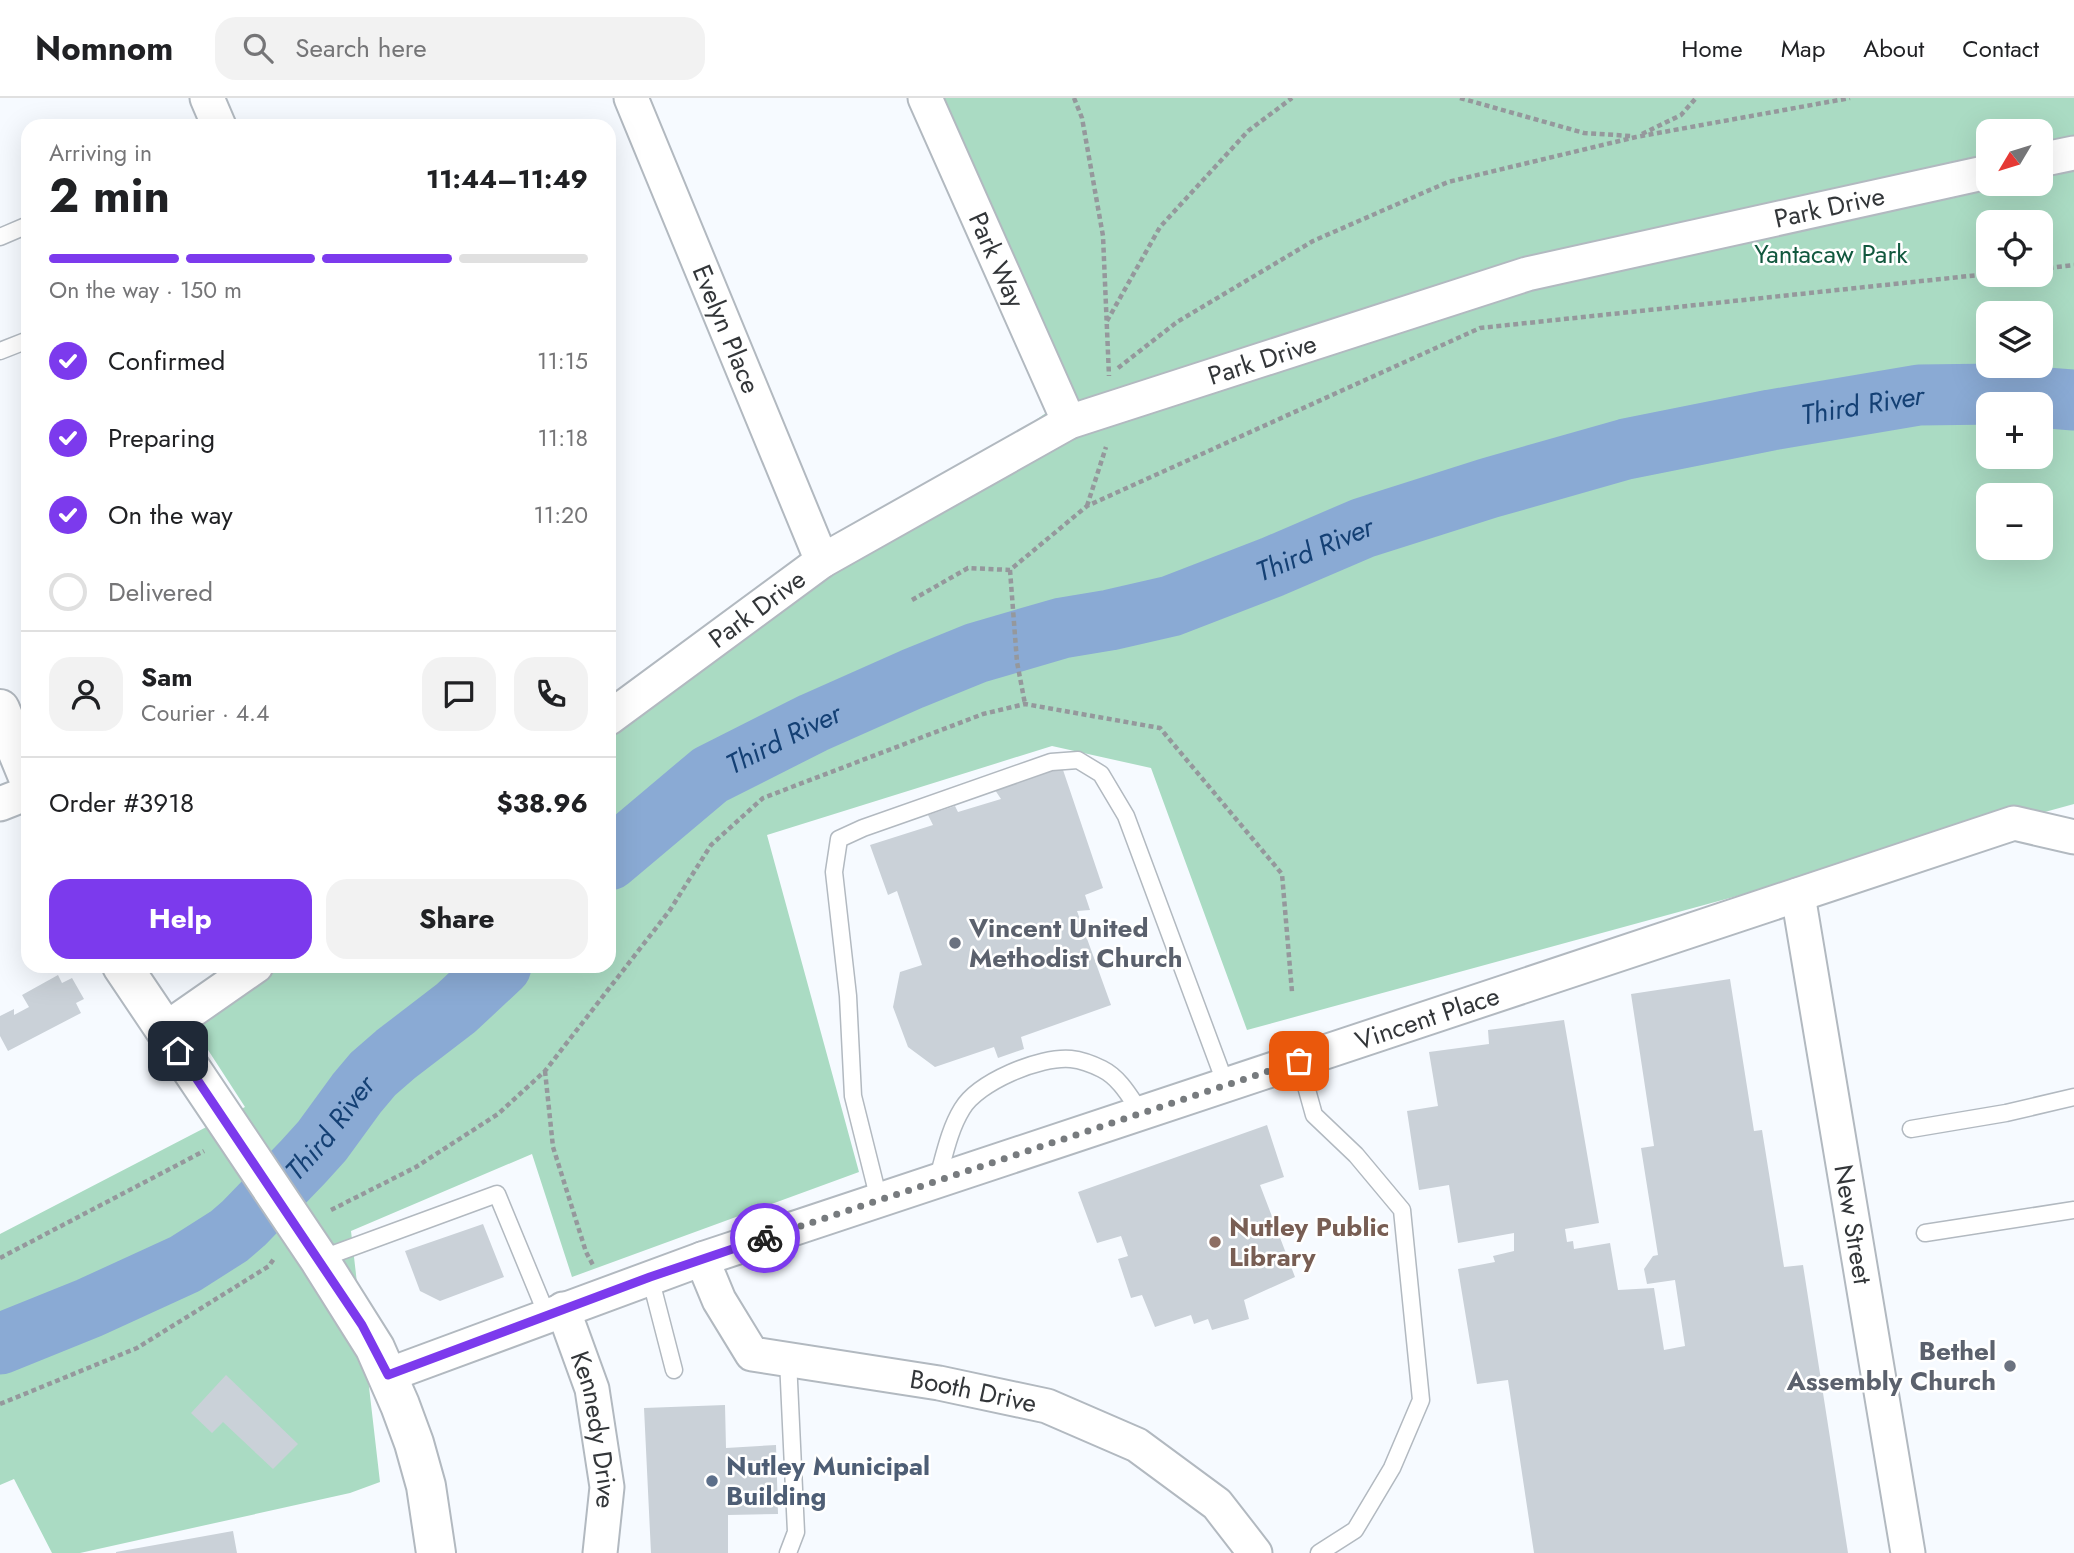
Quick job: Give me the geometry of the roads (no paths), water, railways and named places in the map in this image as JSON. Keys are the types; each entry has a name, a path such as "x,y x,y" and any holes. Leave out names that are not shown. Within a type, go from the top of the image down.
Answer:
{"street":[{"path":"207,98 216,119"},
{"name":"Evelyn Place","path":"631,98 822,561"},
{"name":"Park Way","path":"925,98 1069,422"},
{"path":"2053,157 2074,153"},
{"name":"Park Drive","path":"616,713 822,561 1069,422 1527,274 1976,175"},
{"path":"0,709 21,760"},
{"path":"0,804 21,796"},
{"name":"Vincent Place","path":"388,1375 702,1259 2014,824 2074,837"},
{"name":"New Street","path":"1798,895 1908,1553"},
{"path":"127,973 362,1325 388,1375 414,1443 426,1486 436,1553"},
{"path":"164,1030 247,973"},
{"name":"Booth Drive","path":"702,1259 719,1300 752,1354 939,1383 1047,1406 1138,1445 1217,1504 1255,1553"},
{"name":"Kennedy Drive","path":"555,1312 592,1390 607,1487 600,1553"}],"lane":[{"path":"0,237 21,228"},
{"path":"0,351 21,343"},
{"path":"879,1200 853,1096 848,996 834,872 839,839 863,828 1051,762 1078,760 1101,774 1126,816 1226,1085"},
{"path":"937,1181 951,1135 963,1108 982,1088 1007,1075 1044,1062 1071,1059 1103,1069 1122,1084 1141,1113"},
{"path":"1299,1061 1314,1115 1356,1155 1402,1210 1421,1400 1392,1468 1355,1530 1319,1553"},
{"path":"1911,1129 2006,1113 2074,1097"},
{"path":"319,1259 497,1194 555,1312"},
{"path":"1925,1233 2074,1210"},
{"path":"650,1277 674,1370"},
{"path":"788,1360 796,1532 788,1553"}],"waterway":[{"name":"Third River","path":"616,854 710,775 813,723 912,679 976,653 1062,628 1171,606 1363,528 1489,488 1626,449 1771,420 1919,395 1997,394 2074,400"},
{"name":"Third River","path":"0,1344 89,1308 185,1264 229,1236 322,1141 373,1074 456,1008 494,973"}],"place":[{"name":"Vincent United Methodist Church","path":"955,943"},
{"name":"Nutley Public Library","path":"1215,1242"},
{"name":"Bethel Assembly Church","path":"2010,1366"},
{"name":"Nutley Municipal Building","path":"712,1481"}],"park label":[{"name":"Yantacaw Park","path":"1831,254"}]}
